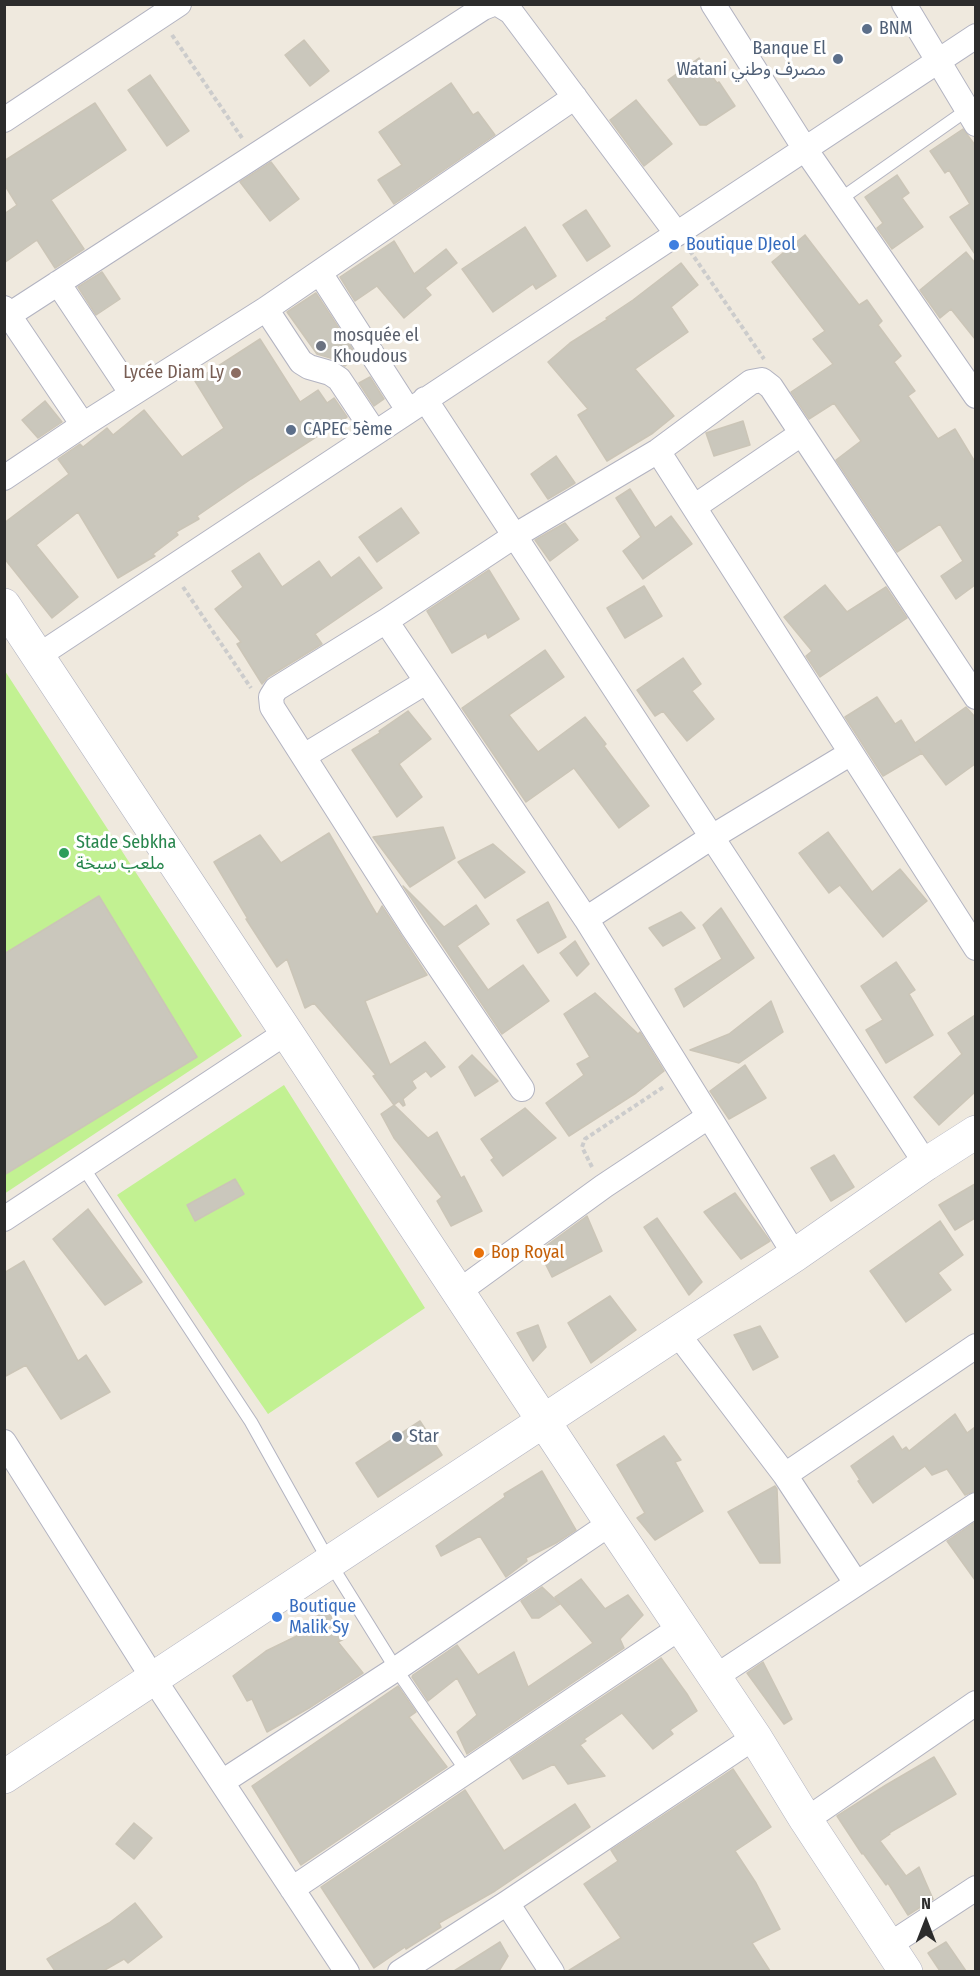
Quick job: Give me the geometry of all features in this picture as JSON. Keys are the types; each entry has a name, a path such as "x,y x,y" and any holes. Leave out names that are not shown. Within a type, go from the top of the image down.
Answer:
{"street":[{"path":"83,425 7,311 58,283 483,8 493,4"},
{"path":"498,4 512,12 677,234"},
{"path":"713,4 805,149 975,394"},
{"path":"904,4 971,117"},
{"path":"4,120 170,11"},
{"path":"38,656 975,36"},
{"path":"4,478 320,273 575,97"},
{"path":"320,273 416,405 516,535 926,1164"},
{"path":"58,283 132,394"},
{"path":"266,309 301,362 309,367 330,373 339,379 375,433"},
{"path":"522,1089 413,928 272,707 271,697 276,689 386,621 516,535 658,451 751,382 762,380 771,387 975,697"},
{"path":"694,507 801,434"},
{"path":"658,451 975,945"},
{"path":"4,605 543,1421 755,1737 806,1820 897,1958 975,1888"},
{"path":"386,621 586,919 795,1256"},
{"path":"304,756 426,682"},
{"path":"586,919 712,837 851,753"},
{"path":"4,1219 287,1032"},
{"path":"458,1292 604,1186 708,1117"},
{"path":"4,1777 795,1256 975,1131"},
{"path":"677,1333 785,1475 856,1583"},
{"path":"785,1475 975,1346"},
{"path":"4,1442 342,1970"},
{"path":"715,1677 975,1505"},
{"path":"222,1782 396,1669 611,1523"},
{"path":"292,1889 681,1628"},
{"path":"806,1820 975,1703"},
{"path":"400,1971 507,1903 755,1737"},
{"path":"507,1903 552,1971"}],"lane":[{"path":"840,200 971,117"},
{"path":"82,1167 251,1422 330,1563 396,1669 467,1772"}],"path":[{"path":"170,11 254,155"},
{"path":"677,234 764,358 762,380"},
{"path":"171,568 256,695 271,697"},
{"path":"604,1186 583,1153 582,1142 684,1075"}],"green space":[{"name":"Stade Sebkha ملعب سبخة","path":"5,671 242,1036 4,1194"},
{"path":"284,1085 425,1308 268,1414 117,1195"}],"building":[{"path":"304,40 329,71 310,86 285,55"},
{"path":"699,58 735,106 706,125 700,125 668,80"},
{"path":"150,75 189,131 167,146 128,90"},
{"path":"451,83 473,115 478,112 495,135 394,204 378,180 402,165 379,132"},
{"path":"636,100 672,144 644,166 610,120"},
{"path":"95,103 126,150 51,200 84,249 55,268 37,240 4,263 4,214 17,205 4,184 4,161"},
{"path":"963,129 975,145 975,254 950,217 970,204 949,170 945,173 930,151"},
{"path":"271,162 299,199 270,221 240,182"},
{"path":"897,175 909,193 902,198 923,227 892,249 877,228 883,223 865,197"},
{"path":"586,210 610,246 587,261 563,225"},
{"path":"525,227 556,276 536,289 533,284 493,312 462,269"},
{"path":"805,235 859,305 867,300 882,321 878,325 901,356 894,362 915,391 908,396 938,439 955,429 975,462 975,585 956,599 941,576 963,561 940,524 897,552 836,460 861,441 834,403 809,419 791,392 833,364 813,339 825,331 772,262"},
{"path":"394,241 414,274 446,249 457,263 425,288 431,295 404,318 377,286 355,301 340,277"},
{"path":"966,252 975,263 975,339 951,309 940,318 920,290"},
{"path":"681,263 698,285 671,307 688,332 635,369 674,416 653,433 607,461 578,415 588,409 548,362 570,343 608,319 606,318"},
{"path":"102,272 120,299 96,315 78,287"},
{"path":"316,293 357,356 345,366 334,359 317,354 287,312"},
{"path":"260,339 300,402 318,390 327,403 334,398 347,417 197,516 199,519 176,532 178,535 153,554 155,556 118,578 78,512 36,545 78,597 52,618 4,558 4,523 69,474 58,459 80,444 83,447 107,428 113,435 144,410 182,457 224,428 195,381"},
{"path":"370,377 384,399 374,406 359,383"},
{"path":"45,401 62,422 38,438 22,420"},
{"path":"743,421 750,445 714,456 706,433"},
{"path":"556,456 575,483 548,499 531,474"},
{"path":"630,489 655,528 671,516 692,544 643,579 623,551 641,537 616,498"},
{"path":"401,508 419,533 377,562 359,537"},
{"path":"565,523 578,540 550,561 535,540"},
{"path":"259,553 282,587 319,561 331,578 359,557 382,588 315,634 322,644 268,677 262,684 237,644 241,642 215,609 243,587 232,571"},
{"path":"489,570 519,619 488,638 486,633 452,653 427,611"},
{"path":"825,585 847,612 886,587 907,618 820,677 806,656 812,651 784,617"},
{"path":"644,586 662,616 625,638 607,608"},
{"path":"545,650 564,677 509,715 538,752 585,717 649,806 619,828 574,768 526,802 462,708"},
{"path":"683,658 701,684 692,691 714,719 687,741 663,711 655,716 637,690"},
{"path":"877,697 895,724 901,720 915,743 966,707 975,717 975,764 946,785 922,753 883,776 845,717"},
{"path":"408,711 431,739 399,764 422,797 397,817 352,750 380,733 379,731"},
{"path":"443,827 455,858 410,887 373,837"},
{"path":"828,832 872,892 900,869 927,901 883,937 840,885 829,893 799,853"},
{"path":"329,833 377,915 382,906 427,975 365,1001 390,1065 425,1042 445,1067 431,1077 426,1071 412,1081 416,1088 403,1099 405,1105 403,1106 399,1101 394,1105 373,1076 376,1075 314,1003 305,1008 287,959 277,967 246,919 248,919 214,862 260,835 281,863"},
{"path":"493,844 525,872 485,898 458,862"},
{"path":"403,886 444,927 476,905 489,924 457,946 488,990 523,965 549,1001 502,1034"},
{"path":"99,896 197,1057 4,1175 4,954"},
{"path":"548,902 566,937 538,953 517,920"},
{"path":"721,908 754,958 684,1007 675,989 722,959 703,925"},
{"path":"681,912 695,928 663,946 649,928"},
{"path":"575,941 589,964 577,976 560,953"},
{"path":"896,962 915,990 909,994 933,1035 886,1063 866,1030 883,1020 861,986"},
{"path":"595,993 638,1034 640,1032 664,1071 636,1093 569,1136 546,1103 584,1075 577,1064 590,1057 564,1014"},
{"path":"771,1001 783,1032 739,1063 690,1050 729,1034"},
{"path":"975,1015 975,1092 939,1125 914,1097 962,1054 948,1033"},
{"path":"472,1055 498,1081 475,1096 459,1067"},
{"path":"745,1065 766,1098 729,1119 710,1091"},
{"path":"394,1105 428,1138 437,1132 461,1178 464,1176 482,1211 451,1226 437,1201 442,1197 394,1138 381,1114"},
{"path":"525,1108 556,1138 503,1176 491,1160 494,1158 481,1139"},
{"path":"834,1155 854,1187 831,1201 811,1168"},
{"path":"235,1179 244,1194 195,1221 187,1205"},
{"path":"975,1184 975,1218 955,1230 939,1205"},
{"path":"735,1193 770,1241 741,1259 704,1212"},
{"path":"88,1209 142,1282 105,1305 53,1239"},
{"path":"587,1216 602,1251 552,1277 539,1251"},
{"path":"657,1218 702,1282 689,1295 644,1227"},
{"path":"940,1221 963,1255 938,1273 951,1290 906,1322 870,1271"},
{"path":"24,1261 78,1361 86,1355 110,1392 61,1419 26,1365 4,1377 4,1273"},
{"path":"610,1296 636,1330 591,1363 568,1323"},
{"path":"538,1325 546,1347 533,1361 517,1333"},
{"path":"760,1326 778,1357 753,1370 734,1335"},
{"path":"955,1414 967,1433 975,1427 975,1491 965,1495 947,1469 932,1475 925,1466 873,1503 851,1466 893,1436 902,1450 906,1447 909,1451"},
{"path":"420,1421 442,1455 378,1497 356,1463"},
{"path":"664,1436 681,1460 675,1462 703,1511 655,1540 637,1518 645,1513 617,1465"},
{"path":"542,1471 576,1530 526,1558 527,1561 506,1577 480,1536 441,1556 436,1546 505,1497 504,1494"},
{"path":"775,1486 777,1489 780,1563 760,1563 728,1512"},
{"path":"975,1522 975,1580 947,1541"},
{"path":"581,1579 605,1609 628,1595 643,1615 620,1639 624,1648 467,1754 457,1732 477,1715 457,1678 428,1701 412,1677 413,1675 457,1645 478,1675 514,1652 528,1687 593,1643 555,1597"},
{"path":"542,1587 560,1604 539,1618 532,1618 521,1601"},
{"path":"327,1610 344,1639 338,1642 363,1673 267,1732 252,1699 247,1701 233,1676 266,1651 303,1633 299,1628"},
{"path":"661,1658 697,1711 670,1730 673,1734 653,1749 622,1713 584,1739 586,1741 580,1745 605,1776 568,1784 554,1764 523,1779 510,1759"},
{"path":"763,1662 792,1719 784,1724 747,1673"},
{"path":"398,1686 416,1712 409,1717 447,1767 301,1865 252,1786"},
{"path":"934,1757 956,1794 889,1833 880,1841 906,1876 919,1867 933,1899 908,1915 888,1883 886,1885 862,1854 837,1816"},
{"path":"733,1769 771,1827 735,1851 756,1883 780,1929 752,1943 770,1971 568,1971 621,1938 584,1884 618,1861 611,1850"},
{"path":"465,1790 504,1851 575,1804 590,1827 495,1891 439,1923 441,1927 374,1968 321,1887"},
{"path":"134,1823 152,1838 134,1859 116,1844"},
{"path":"135,1903 162,1937 128,1963 124,1959 103,1971 55,1971 47,1959 109,1923"},
{"path":"500,1942 508,1956 499,1971 454,1971"},
{"path":"946,1942 966,1971 940,1971 928,1953"}],"place":[{"name":"BNM","path":"867,29"},
{"name":"Banque El Watani مصرف وطني","path":"838,59"},
{"name":"Boutique DJeol","path":"674,245"},
{"name":"mosquée el Khoudous","path":"321,346"},
{"name":"Lycée Diam Ly","path":"236,373"},
{"name":"CAPEC 5ème","path":"291,430"},
{"name":"Stade Sebkha ملعب سبخة","path":"64,853"},
{"name":"Bop Royal","path":"479,1253"},
{"name":"Star","path":"397,1437"},
{"name":"Boutique Malik Sy","path":"277,1617"}]}
